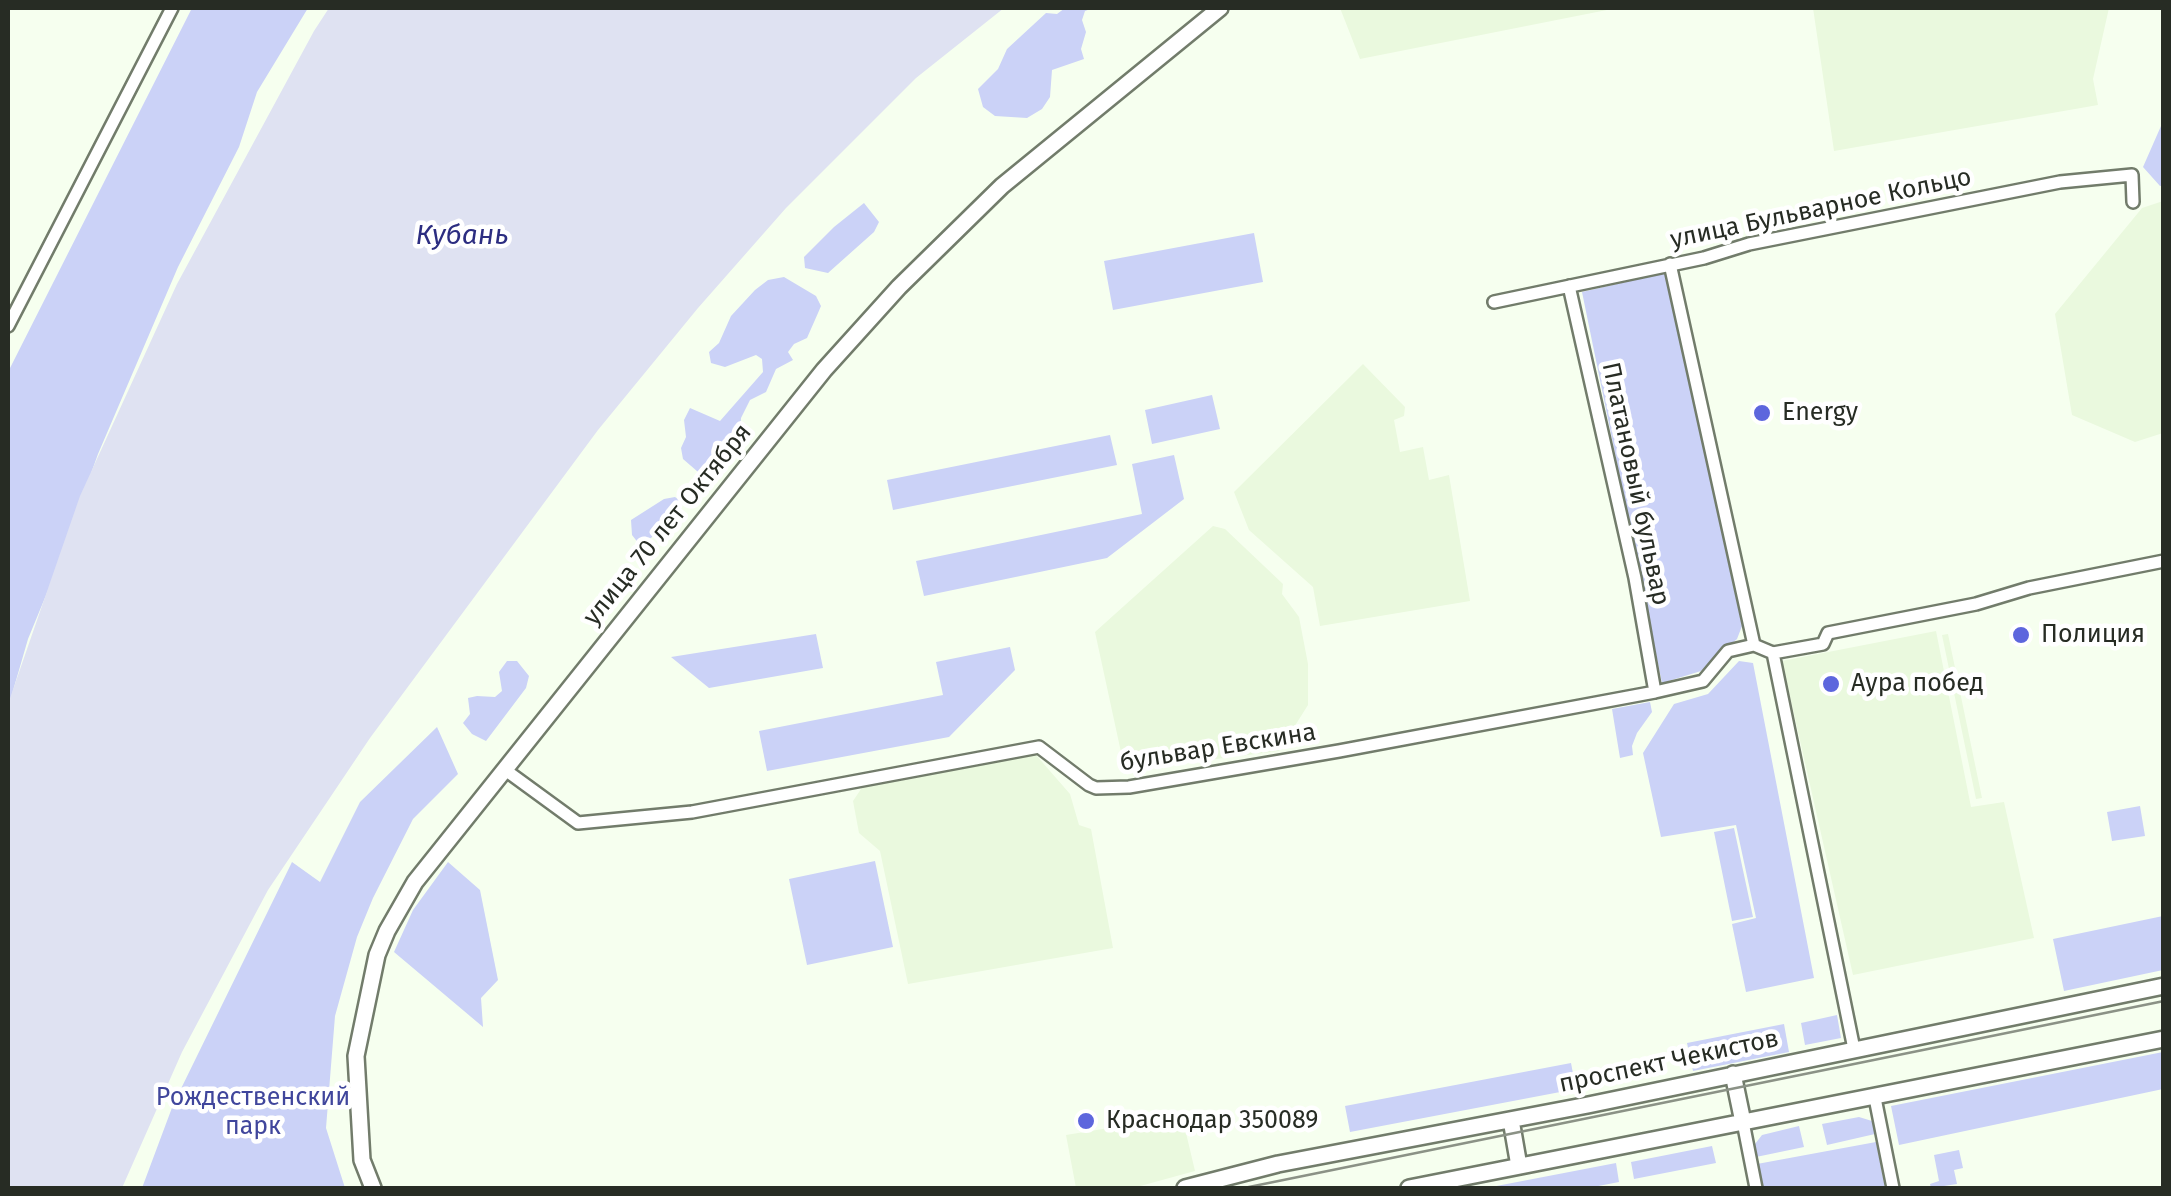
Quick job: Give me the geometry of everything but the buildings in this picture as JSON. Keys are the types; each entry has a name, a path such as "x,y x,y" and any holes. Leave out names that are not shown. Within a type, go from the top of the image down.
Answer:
{"main road":[{"name":"улица 70 лет Октября","path":"373,1188 362,1160 356,1056 377,955 415,882 824,370 899,287 1002,186 1220,8"},
{"name":"проспект Чекистов","path":"1184,1188 1278,1164 2164,986"},
{"path":"1409,1188 2164,1040"},
{"path":"1734,1074 1742,1122"},
{"path":"1511,1120 1520,1166"}],"street":[{"path":"8,326 172,8"},
{"name":"улица Бульварное Кольцо","path":"1494,302 1704,258 1749,244 2060,182 2132,175 2133,202"},
{"path":"1670,264 1754,645 1773,653 1823,644 1828,633 2164,562"},
{"name":"Платановый бульвар","path":"1568,286 1634,578 1655,692"},
{"name":"бульвар Евскина","path":"504,769 578,823 692,812 1039,747 1089,785 1130,787 1704,681 1728,651 1754,645"},
{"path":"1773,653 1854,1049"},
{"path":"1875,1098 1893,1188"},
{"path":"1742,1122 1756,1188"}],"shaded area":[{"path":"1340,8 1617,8 1360,59"},
{"path":"1813,8 2109,8 2093,79 2098,105 1834,151"},
{"path":"2163,201 2163,433 2135,442 2072,415 2055,314 2142,208"},
{"path":"1363,364 1405,407 1404,416 1394,420 1400,452 1423,447 1429,480 1449,475 1470,601 1320,626 1313,587 1249,530 1234,492"},
{"path":"1213,526 1225,529 1283,584 1282,594 1299,617 1308,664 1308,705 1279,751 1161,766 1124,766 1095,632"},
{"path":"1936,631 1971,807 2004,802 2034,938 1853,975 1782,661"},
{"path":"1948,634 1982,798 1976,799 1942,635"},
{"path":"1036,755 1070,794 1079,825 1091,829 1113,948 908,984 880,851 859,833 853,801 863,786"},
{"path":"1182,1116 1195,1171 1133,1188 1076,1188 1066,1135"}],"green space":[{"path":"192,8 308,8 257,92 239,147 178,267 98,454 28,639 8,708 8,372"},
{"path":"1065,8 1093,8 1085,11 1082,20 1086,32 1081,49 1084,59 1052,70 1050,97 1042,109 1027,118 995,116 983,107 978,89 998,69 1007,49 1046,13 1057,14"},
{"path":"2161,126 2164,185 2160,186 2143,167"},
{"path":"864,203 879,222 874,232 828,273 805,268 804,257"},
{"path":"1254,233 1263,282 1113,310 1104,261"},
{"path":"1665,273 1742,626 1737,639 1701,671 1662,683 1582,292"},
{"path":"784,277 816,296 821,306 807,338 788,352 793,360 776,369 766,392 750,400 741,418 739,442 718,471 705,478 683,459 684,420 690,408 720,421 763,372 762,359 756,355 725,367 711,363 709,352 719,343 731,316 755,290 768,280"},
{"path":"1212,395 1220,429 1152,444 1145,410"},
{"path":"1110,435 1117,465 893,510 887,480"},
{"path":"1174,455 1184,499 1107,558 924,596 916,561 1142,514 1132,464"},
{"path":"675,497 683,503 651,538 639,544 632,535 631,520 664,499"},
{"path":"816,634 823,668 709,688 671,657"},
{"path":"1010,647 1015,670 949,737 767,771 759,731 943,695 936,662"},
{"path":"507,661 517,661 529,676 526,688 486,741 472,734 463,723 470,714 468,698 495,697 502,691 499,672"},
{"path":"1739,661 1753,663 1814,978 1746,992 1732,924 1756,918 1736,825 1661,837 1643,753 1674,704 1708,694"},
{"path":"1650,702 1652,712 1637,733 1633,755 1620,758 1612,709"},
{"name":"Рождественский парк","path":"437,727 458,774 413,819 357,937 335,1016 326,1128 345,1188 142,1188 173,1105 292,862 320,882 360,802"},
{"path":"2140,806 2145,836 2112,841 2107,812"},
{"path":"1734,828 1753,917 1732,921 1714,832"},
{"path":"875,861 893,947 807,965 789,879"},
{"path":"448,862 480,890 498,980 481,998 483,1027 394,952 413,910"},
{"path":"2163,916 2163,970 2064,991 2053,939"},
{"path":"1837,1015 1841,1038 1805,1045 1801,1023"},
{"path":"1784,1024 1789,1052 1693,1071 1687,1043"},
{"path":"2163,1052 2163,1089 1899,1145 1891,1106"},
{"path":"1571,1063 1576,1089 1350,1132 1345,1106"},
{"path":"1859,1117 1872,1121 1875,1134 1827,1145 1822,1124"},
{"path":"1799,1126 1804,1147 1756,1157 1755,1144 1762,1135"},
{"path":"1876,1142 1885,1188 1762,1188 1757,1164"},
{"path":"1712,1146 1716,1163 1634,1179 1631,1162"},
{"path":"1959,1150 1963,1168 1954,1170 1957,1184 1931,1188 1930,1184 1939,1181 1934,1155"},
{"path":"1616,1163 1619,1182 1588,1188 1486,1188"}],"water":[{"name":"Кубань","path":"329,8 1004,8 916,78 786,208 598,430 370,738 268,890 182,1052 122,1188 8,1188 8,704 80,496 177,284"}],"tram line":[{"path":"1244,1188 2164,1001"}],"place":[{"name":"Energy","path":"1762,413"},
{"name":"Полиция","path":"2021,635"},
{"name":"Аура побед","path":"1831,684"},
{"name":"Краснодар 350089","path":"1086,1121"}]}
